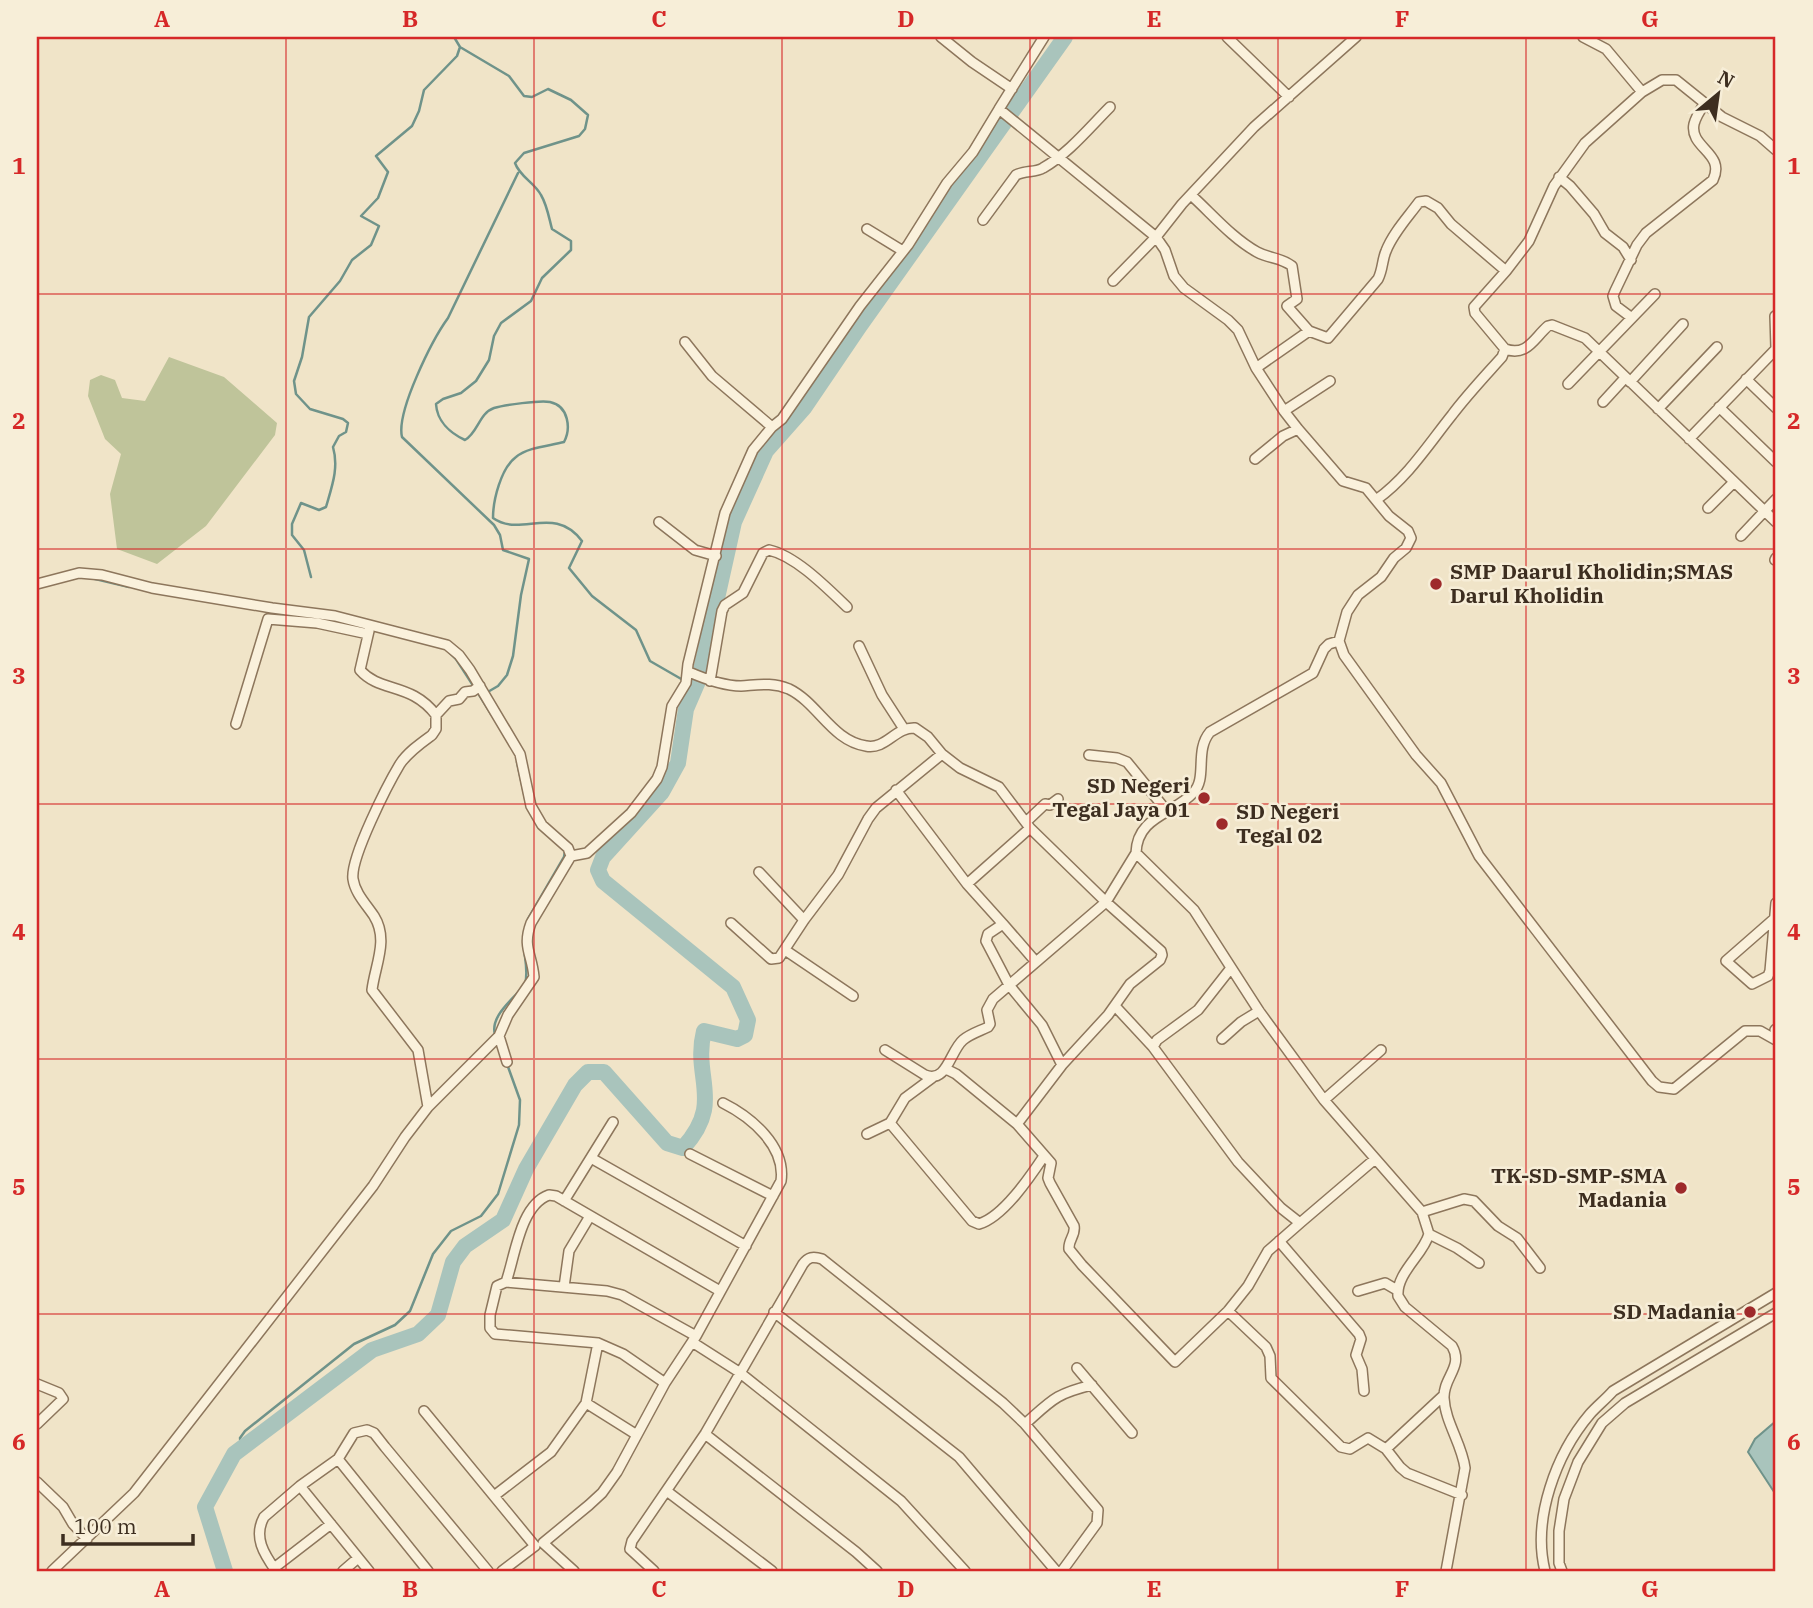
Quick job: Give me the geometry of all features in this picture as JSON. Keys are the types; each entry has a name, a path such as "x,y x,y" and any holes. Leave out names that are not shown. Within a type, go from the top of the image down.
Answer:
{"street":[{"path":"941,37 1012,89"},
{"path":"52,1571 128,1500 373,1186 428,1107 496,1038 534,977 526,950 527,935 531,923 571,856 587,853 631,813 657,779 662,767 672,706 689,672 688,664 722,522 751,454 772,427 782,419 860,306 903,251 947,183 1002,111 1012,89 1044,37"},
{"path":"1227,37 1289,97"},
{"path":"1113,281 1254,127 1356,37"},
{"path":"1583,37 1597,40 1642,92"},
{"path":"1776,150 1754,133 1722,117 1681,83 1671,78 1661,79 1590,136 1559,177 1529,240 1474,307 1475,313 1505,349 1519,352 1524,350 1544,328 1552,325 1585,338 1776,522"},
{"path":"1632,318 1616,306 1613,296 1637,245 1646,233 1713,180 1717,165 1695,135 1694,125 1705,103"},
{"path":"983,220 1016,175 1024,171 1040,170 1059,157 1110,107"},
{"path":"1002,111 1156,237 1165,250 1177,281 1233,324 1256,368 1298,429 1343,481 1366,488 1389,516 1408,531 1410,544 1394,558 1381,577 1358,595 1342,622 1339,640 1344,655 1416,755 1441,783 1479,856 1651,1081 1659,1087 1674,1089 1745,1031 1760,1031 1776,1040"},
{"path":"1559,177 1594,214 1605,233 1623,247 1631,260"},
{"path":"1191,195 1256,252 1280,258 1293,266 1297,299 1287,306 1309,331 1328,338 1378,279 1384,269 1385,254 1390,243 1419,202 1426,201 1438,208 1451,224 1506,271"},
{"path":"867,229 903,251"},
{"path":"1568,384 1655,294"},
{"path":"1689,439 1776,349 1775,316"},
{"path":"1603,402 1684,324"},
{"path":"1256,368 1309,331"},
{"path":"685,342 712,376 772,427"},
{"path":"1658,409 1717,347"},
{"path":"1376,500 1401,480 1414,465 1454,412 1502,357 1505,349"},
{"path":"1746,379 1776,408"},
{"path":"1284,411 1330,381"},
{"path":"1719,407 1776,462"},
{"path":"1255,459 1283,436 1298,429"},
{"path":"1708,508 1734,482"},
{"path":"1741,536 1776,499"},
{"path":"659,522 695,550 716,556"},
{"path":"710,681 724,605 743,593 763,553 769,550 783,555 820,582 846,607"},
{"path":"37,584 79,573 102,575 152,588 335,616 369,629"},
{"path":"236,724 268,619 369,629 447,645 459,655 520,754 531,806 542,825 568,848 571,856"},
{"path":"369,629 360,670 370,679 417,696 436,715 436,729 432,735 401,763 365,836 352,875 359,894 377,924 381,939 372,990 418,1050 428,1107"},
{"path":"867,1134 890,1123 905,1098 946,1069 963,1039 988,1027 988,1005 1106,902 1136,853 1136,845 1142,832 1166,810 1190,796 1198,787 1202,743 1210,732 1313,673 1324,649 1339,640"},
{"path":"859,646 882,695 904,729"},
{"path":"689,672 710,681 738,686 766,683 790,690 839,734 859,745 876,746 904,729 919,730 960,768 999,787 1028,825 1162,953 1160,960 1130,984 1115,1006 1062,1065 1017,1124"},
{"path":"436,715 449,701 459,699 465,692 477,688"},
{"path":"731,923 771,959 779,958 838,875 867,819 897,790 942,754"},
{"path":"1089,755 1117,758 1127,762 1166,810"},
{"path":"897,790 967,884 1036,962"},
{"path":"967,884 1028,825 1045,804 1050,805 1058,799"},
{"path":"1136,853 1194,910 1259,1011 1324,1100 1422,1212 1429,1234 1479,1263"},
{"path":"759,872 804,920"},
{"path":"1775,920 1726,961 1752,984 1768,976 1770,971 1775,920 1776,903"},
{"path":"1003,924 988,934 986,939 1009,985 1042,1025 1062,1065"},
{"path":"785,950 853,996"},
{"path":"1153,1047 1157,1040 1198,1010 1231,968"},
{"path":"1115,1006 1153,1047 1238,1162 1281,1208 1300,1223"},
{"path":"1222,1039 1259,1011"},
{"path":"496,1038 508,1062"},
{"path":"885,1050 932,1078"},
{"path":"1324,1100 1381,1050"},
{"path":"946,1069 956,1074 1017,1124 1051,1163 1048,1178 1074,1226 1075,1232 1070,1239 1069,1249 1175,1362 1228,1311 1248,1286 1268,1251 1376,1159"},
{"path":"502,1571 539,1545 602,1493 617,1472 665,1382 694,1339 773,1196 782,1172 778,1158 761,1129 723,1103"},
{"path":"564,1201 613,1122"},
{"path":"890,1123 972,1221 979,1224 984,1223 1020,1190 1044,1156"},
{"path":"690,1154 773,1196"},
{"path":"591,1158 746,1246"},
{"path":"506,1282 520,1231 528,1216 545,1196 556,1196 720,1291"},
{"path":"1422,1212 1464,1199 1474,1201 1498,1226 1517,1238 1540,1268"},
{"path":"564,1287 569,1251 590,1216"},
{"path":"1429,1234 1397,1290 1400,1302 1452,1346 1456,1354 1457,1361 1444,1395 1445,1406 1464,1458 1465,1480 1446,1571"},
{"path":"1279,1241 1359,1334 1361,1339 1356,1355 1362,1369 1364,1391"},
{"path":"654,1571 630,1549 632,1541 668,1492 705,1434 806,1259 816,1257 984,1387 1025,1424 1098,1510 1097,1523 1062,1571"},
{"path":"665,1382 623,1354 598,1343 495,1334 490,1328 497,1286 506,1282 622,1294 694,1339 739,1372 911,1509 965,1571"},
{"path":"1358,1290 1385,1283 1397,1290"},
{"path":"1545,1571 1542,1530 1548,1497 1565,1452 1591,1413 1614,1391 1776,1293"},
{"path":"1228,1311 1266,1347 1270,1356 1271,1378 1341,1447 1350,1449 1368,1438 1386,1449 1407,1473 1462,1495"},
{"path":"775,1312 959,1457 1056,1571"},
{"path":"1562,1571 1559,1563 1559,1531 1564,1499 1578,1462 1602,1423 1625,1403 1776,1313"},
{"path":"494,1496 551,1452 586,1403 598,1343"},
{"path":"1077,1368 1132,1433"},
{"path":"37,1384 60,1394 63,1399 37,1423"},
{"path":"1025,1424 1055,1397 1092,1385"},
{"path":"1386,1449 1444,1395"},
{"path":"586,1403 637,1435"},
{"path":"424,1411 494,1496 539,1545 574,1571"},
{"path":"331,1524 275,1570 263,1552 259,1539 261,1523 271,1509 338,1460 354,1433 367,1430 374,1433 488,1571"},
{"path":"705,1434 877,1571"},
{"path":"338,1460 428,1571"},
{"path":"37,1482 66,1511 73,1524 88,1539"},
{"path":"300,1486 369,1571"},
{"path":"668,1492 772,1571"},
{"path":"343,1571 358,1558"}],"green space":[{"path":"169,357 224,377 277,423 275,435 206,526 157,564 117,549 110,494 121,454 105,439 88,396 90,380 101,375 115,380 122,398 145,401"}],"water":[{"path":"1776,1421 1776,1495 1748,1452 1755,1439"}],"waterway":[{"path":"454,37 460,47 509,76 524,96 532,97 548,89 571,100 588,115 585,129 579,136 524,153 515,163 541,195 552,229 571,241 571,250 542,278 531,301 501,323 494,336 489,360 476,381 461,393 436,404 439,416 449,430 465,440 485,414 494,408 545,402 561,408 568,425 564,442 526,451 511,462 499,485 493,518 515,525 549,523 571,530 582,541 569,568 592,596 636,630 650,661 683,680"},
{"path":"225,1571 205,1507 234,1454 372,1350 418,1334 438,1315 453,1262 465,1246 503,1220 526,1169 575,1085 588,1072 604,1072 667,1143 683,1148 695,1132 705,1103 701,1048 704,1031 737,1039 745,1035 748,1020 733,987 603,881 598,870 603,857 662,792 678,763 686,709 699,679 734,522 766,451 804,408 1065,37"},
{"path":"311,577 304,550 292,535 292,524 301,503 319,510 326,507 335,470 333,447 339,436 346,432 348,423 310,409 296,394 294,381 302,357 309,317 340,281 352,260 371,245 379,226 361,216 378,198 388,172 376,156 412,126 424,90 457,56 460,47"},
{"path":"486,693 498,686 507,675 513,656 529,559 503,550 500,535 494,525 402,437 402,426 404,411 425,359 448,318 518,173"},
{"path":"91,578 129,587"},
{"path":"450,653 474,687"},
{"path":"478,693 491,714"},
{"path":"517,762 527,807"},
{"path":"528,919 565,851"},
{"path":"524,932 527,971 525,984"},
{"path":"495,1035 498,1016 521,989"},
{"path":"241,1449 240,1438 245,1431 354,1344 395,1325 410,1311 433,1254 451,1231 481,1216 498,1194 519,1125 520,1100 507,1064"}],"place":[{"name":"SMP Daarul Kholidin;SMAS Darul Kholidin","path":"1436,584"},
{"name":"SD Negeri Tegal Jaya 01","path":"1204,798"},
{"name":"SD Negeri Tegal 02","path":"1222,824"},
{"name":"TK-SD-SMP-SMA Madania","path":"1681,1188"},
{"name":"SD Madania","path":"1750,1312"}]}
